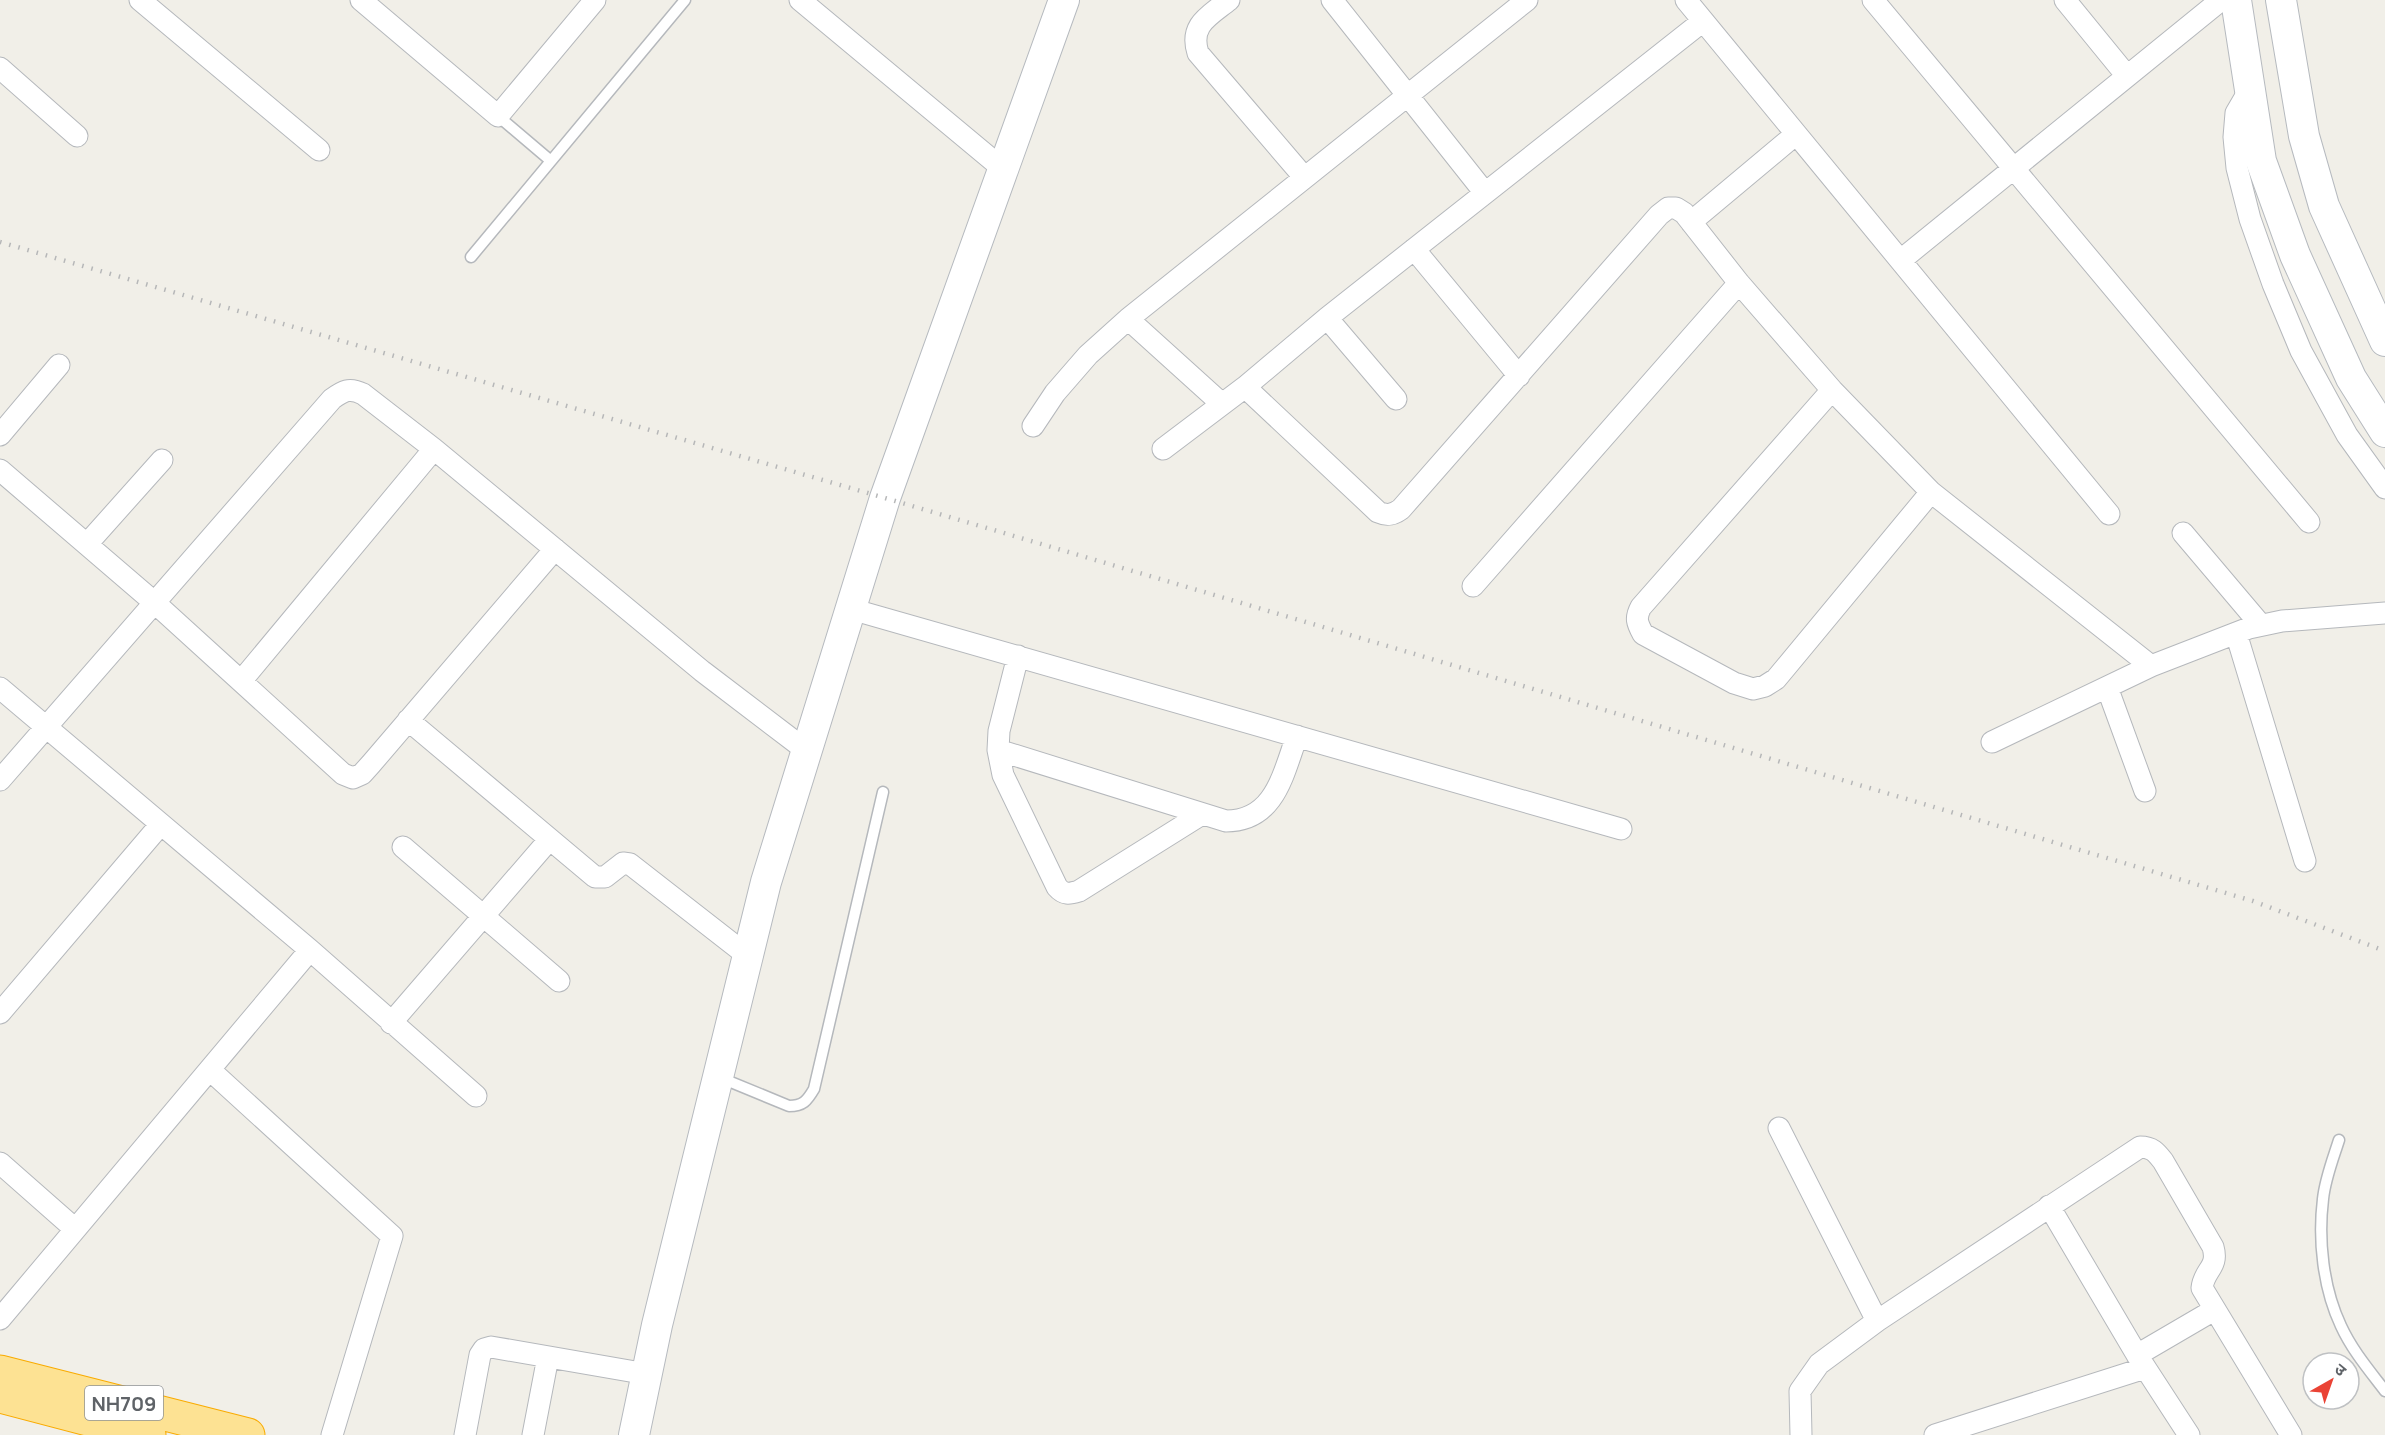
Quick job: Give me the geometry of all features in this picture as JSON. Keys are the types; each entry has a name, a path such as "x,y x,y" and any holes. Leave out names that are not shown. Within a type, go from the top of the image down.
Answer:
{"highway":[{"name":"NH709","path":"0,1372 248,1435"},
{"name":"NH709","path":"0,1396 103,1430 149,1435"}],"main road":[{"path":"634,1435 657,1324 766,882 885,498 1064,0"},
{"path":"2236,0 2265,172 2295,255 2351,378 2385,432"},
{"path":"2281,0 2304,136 2324,206 2385,341"}],"street":[{"path":"141,0 319,150"},
{"path":"361,0 498,116 591,2"},
{"path":"800,0 1003,169"},
{"path":"1229,0 1201,23 1195,32 1194,41 1198,53 1304,177"},
{"path":"1332,0 1485,193"},
{"path":"1686,0 2109,514"},
{"path":"1873,0 2309,522"},
{"path":"2065,0 2127,76"},
{"path":"1901,260 2221,0"},
{"path":"1033,426 1055,393 1088,355 1128,319 1408,96 1514,4"},
{"path":"1163,449 1245,387 1327,318 1703,21"},
{"path":"0,68 77,136"},
{"path":"2250,89 2236,113 2234,137 2237,168 2250,219 2273,284 2301,351 2347,435 2385,488"},
{"path":"1691,222 1795,135"},
{"path":"1245,387 1378,512 1385,515 1394,514 1401,509 1519,376 1659,215 1668,208 1676,208 1684,213 1738,283 1832,390 1931,492 2151,666"},
{"path":"1414,249 1519,376"},
{"path":"1473,586 1738,283"},
{"path":"1327,318 1396,399"},
{"path":"1128,319 1222,404"},
{"path":"0,435 59,365"},
{"path":"0,780 332,399 343,391 353,389 363,394 434,449 702,671 807,751"},
{"path":"1832,390 1641,607 1636,616 1637,624 1643,634 1734,683 1754,690 1765,686 1776,679 1931,492"},
{"path":"242,680 434,449"},
{"path":"87,544 162,460"},
{"path":"0,470 242,680 343,774 353,778 362,774 555,549"},
{"path":"2183,533 2260,624"},
{"path":"850,609 1621,830"},
{"path":"1992,742 2151,666 2260,624 2385,613"},
{"path":"2236,633 2305,861"},
{"path":"1018,657 999,731 998,750 1003,775 1057,887 1063,893 1070,894 1079,891 1202,814"},
{"path":"2107,687 2145,791"},
{"path":"0,688 310,951 476,1096"},
{"path":"408,720 595,877 605,877 623,863 636,868 748,956"},
{"path":"998,750 1226,821 1242,821 1258,812 1271,800 1279,787 1297,736"},
{"path":"0,1013 160,824"},
{"path":"391,1023 549,840"},
{"path":"403,847 559,981"},
{"path":"0,1319 310,951"},
{"path":"210,1070 392,1236 332,1435"},
{"path":"1779,1128 1878,1321"},
{"path":"1801,1435 1800,1391 1819,1364 1878,1321 2140,1147 2148,1147 2156,1152 2213,1247 2216,1258 2203,1279 2202,1288 2291,1435"},
{"path":"0,1164 75,1229"},
{"path":"2049,1206 2141,1361 2189,1435"},
{"path":"1935,1435 2141,1361 2214,1310"},
{"path":"465,1435 478,1363 484,1349 491,1347 646,1374"},
{"path":"534,1435 548,1357"}],"lane":[{"path":"471,257 685,0"},
{"path":"498,116 551,161"},
{"path":"718,1077 789,1106 799,1106 808,1101 813,1089 883,792"},
{"path":"2338,1140 2323,1197 2321,1238 2328,1288 2340,1325 2361,1360 2385,1391"}],"railway":[{"path":"0,242 885,498 2253,901 2385,951"}]}
